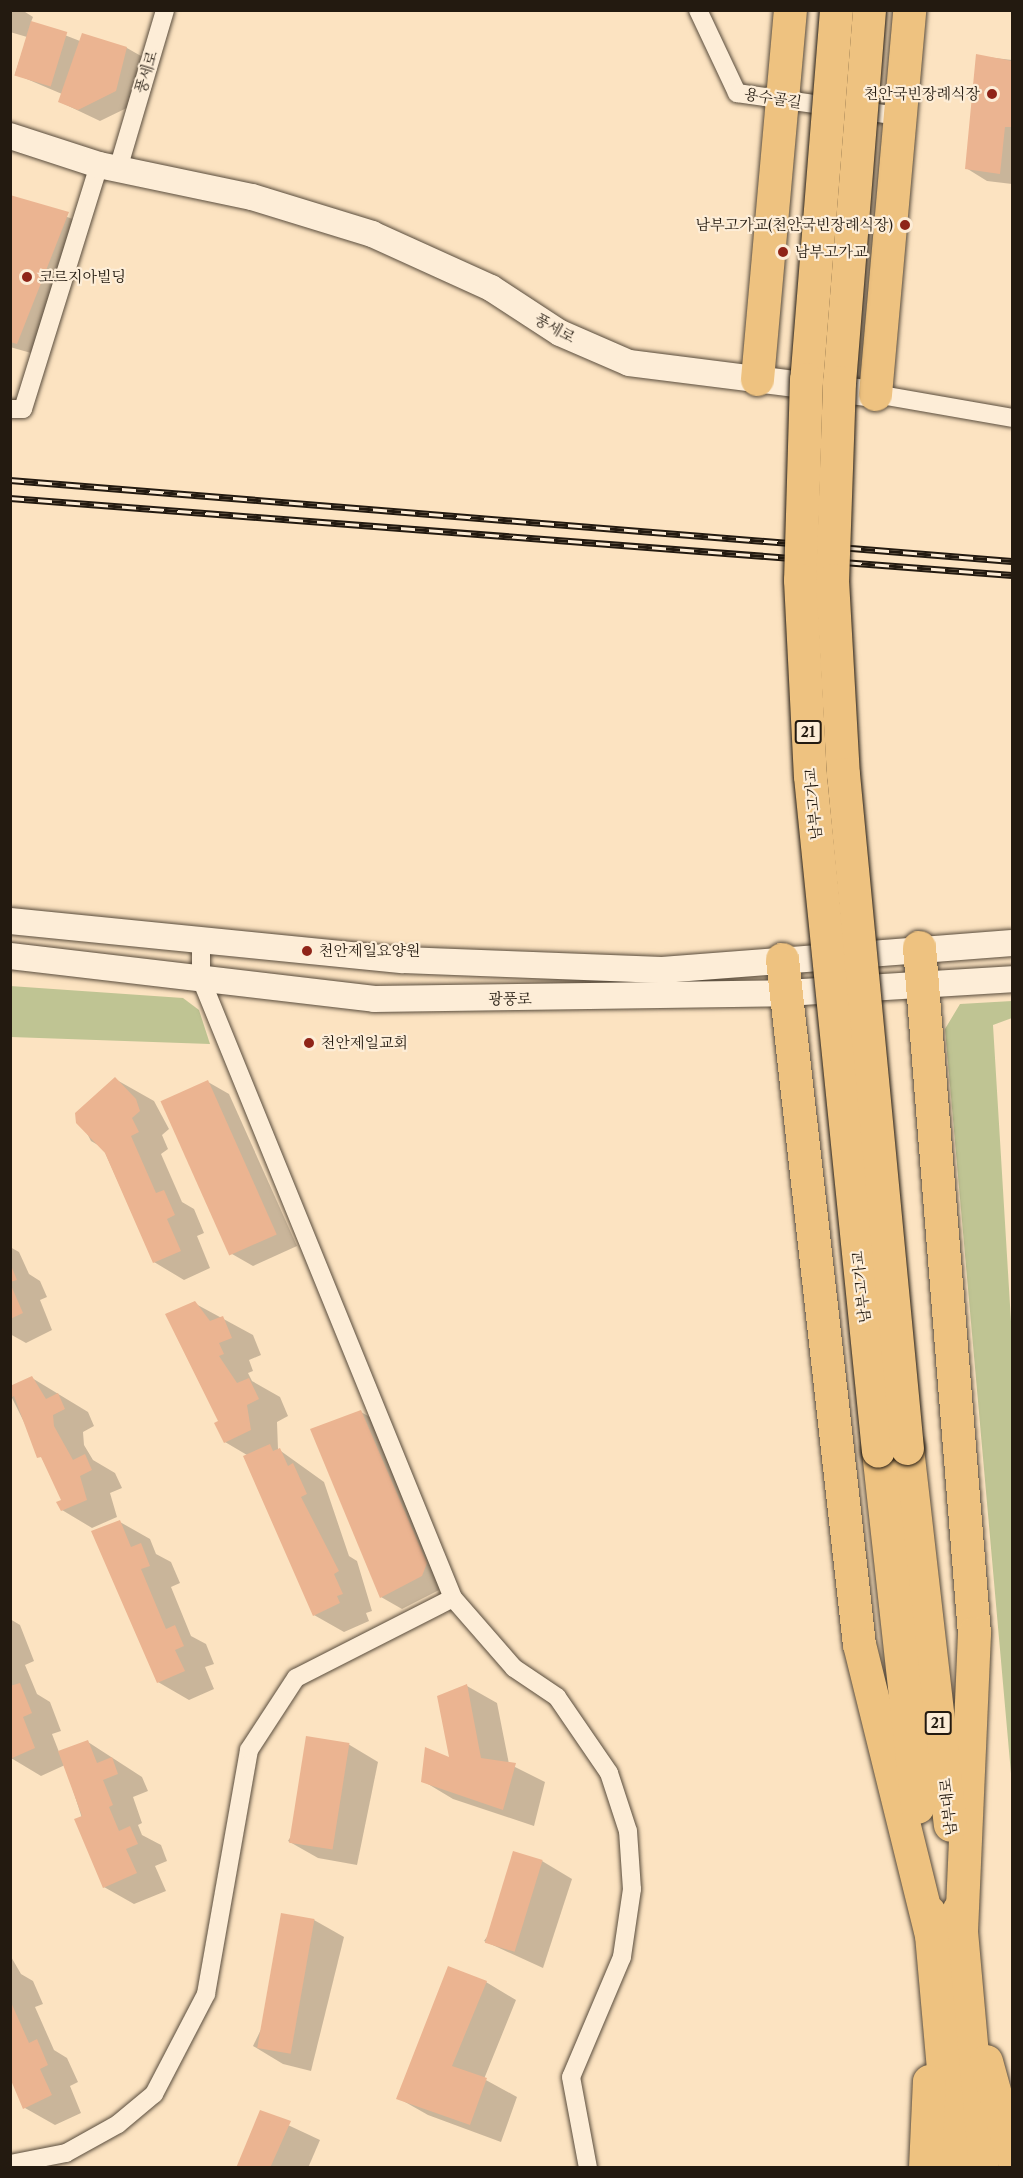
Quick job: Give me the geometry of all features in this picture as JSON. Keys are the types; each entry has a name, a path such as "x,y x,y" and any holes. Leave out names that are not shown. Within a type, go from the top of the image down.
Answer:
{"highway":[{"path":"757,379 790,10"},
{"name":"남부고가교","path":"836,10 807,368 800,580 810,776 892,1449"},
{"name":"남부고가교","path":"869,10 839,382 832,580 843,774 892,1449"},
{"path":"875,394 909,10"},
{"path":"919,946 974,1633 946,1933"},
{"path":"782,958 859,1644 946,1933"},
{"name":"남부대로","path":"892,1449 952,2000 982,2168"},
{"path":"952,2000 1012,2156"},
{"path":"925,2168 952,2000"},
{"name":"남부대로","path":"952,2000 952,2168"}],"main road":[{"name":"풍세로","path":"10,136 108,167 252,197 372,234 491,288 560,333 629,363 875,394"},
{"path":"10,921 403,960 662,970 919,946 1012,943"},
{"name":"광풍로","path":"10,956 374,999 786,993 921,988 1012,979"}],"street":[{"name":"풍세로","path":"108,167 165,10"},
{"name":"용수골길","path":"698,10 737,93 899,116"},
{"path":"10,409 23,409 108,167"},
{"name":"풍세로","path":"875,394 1012,418"},
{"path":"201,940 201,980 453,1598 514,1668 564,1707 609,1773 628,1831 632,1889 622,1958 571,2077 588,2168"},
{"path":"10,2164 66,2153 118,2124 154,2094 206,1994 249,1749 296,1677 453,1598"}],"green space":[{"path":"10,986 183,998 199,1010 210,1044 11,1037"},
{"path":"1012,1001 1012,1018 993,1025 1012,1338 1012,1785 945,1029 960,1004"}],"building":[{"path":"31,21 67,32 51,87 14,76"},
{"path":"82,33 127,47 116,91 78,110 58,102"},
{"name":"천안국빈장례식장","path":"976,54 1012,61 1012,127 1005,127 1000,174 965,169"},
{"name":"코르지아빌딩","path":"10,195 69,212 17,344 10,342"},
{"path":"115,1077 136,1099 140,1111 132,1118 139,1132 131,1136 156,1193 164,1190 175,1215 167,1219 181,1251 153,1263 105,1153 76,1123 75,1113"},
{"path":"208,1080 277,1234 229,1256 160,1101"},
{"path":"10,1263 17,1280 10,1282"},
{"path":"10,1283 23,1313 10,1319"},
{"path":"195,1301 210,1321 223,1316 232,1338 219,1343 224,1354 219,1356 237,1383 249,1378 259,1399 247,1405 251,1430 224,1443 214,1423 218,1421 165,1314"},
{"path":"32,1376 46,1399 58,1393 65,1409 53,1415 54,1426 73,1460 85,1454 92,1470 80,1476 87,1500 61,1511 56,1502 61,1500 41,1457 37,1458 14,1396 10,1398 10,1386"},
{"path":"361,1410 427,1563 422,1576 380,1598 310,1429"},
{"path":"270,1444 273,1451 280,1448 288,1466 293,1463 307,1494 301,1497 339,1571 334,1574 343,1594 337,1596 340,1603 313,1616 243,1456"},
{"path":"120,1520 131,1547 141,1543 150,1566 141,1569 166,1629 175,1625 184,1646 175,1650 185,1671 157,1683 91,1531"},
{"path":"20,1683 32,1713 23,1717 35,1748 10,1759 10,1686"},
{"path":"467,1684 481,1758 516,1763 503,1810 421,1782 425,1747 449,1757 437,1696"},
{"path":"306,1736 349,1743 333,1850 289,1843"},
{"path":"88,1740 97,1763 112,1757 118,1774 103,1780 113,1805 109,1807 119,1831 130,1826 138,1844 126,1849 137,1873 103,1888 74,1819 82,1816 58,1751"},
{"path":"513,1851 543,1860 515,1952 485,1943"},
{"path":"281,1913 314,1919 291,2054 257,2048"},
{"path":"448,1966 487,1981 452,2066 487,2078 470,2125 396,2099"},
{"path":"10,2000 29,2043 37,2039 48,2065 40,2069 52,2095 23,2109 10,2078"},
{"path":"260,2110 291,2121 270,2168 236,2168"}],"railway":[{"path":"10,480 1012,561"},
{"path":"10,498 1012,575"}],"place":[{"name":"천안국빈장례식장","path":"992,94"},
{"name":"남부고가교(천안국빈장례식장)","path":"905,225"},
{"name":"남부고가교","path":"783,252"},
{"name":"코르지아빌딩","path":"27,277"},
{"name":"천안제일요양원","path":"307,951"},
{"name":"천안제일교회","path":"309,1043"}]}
